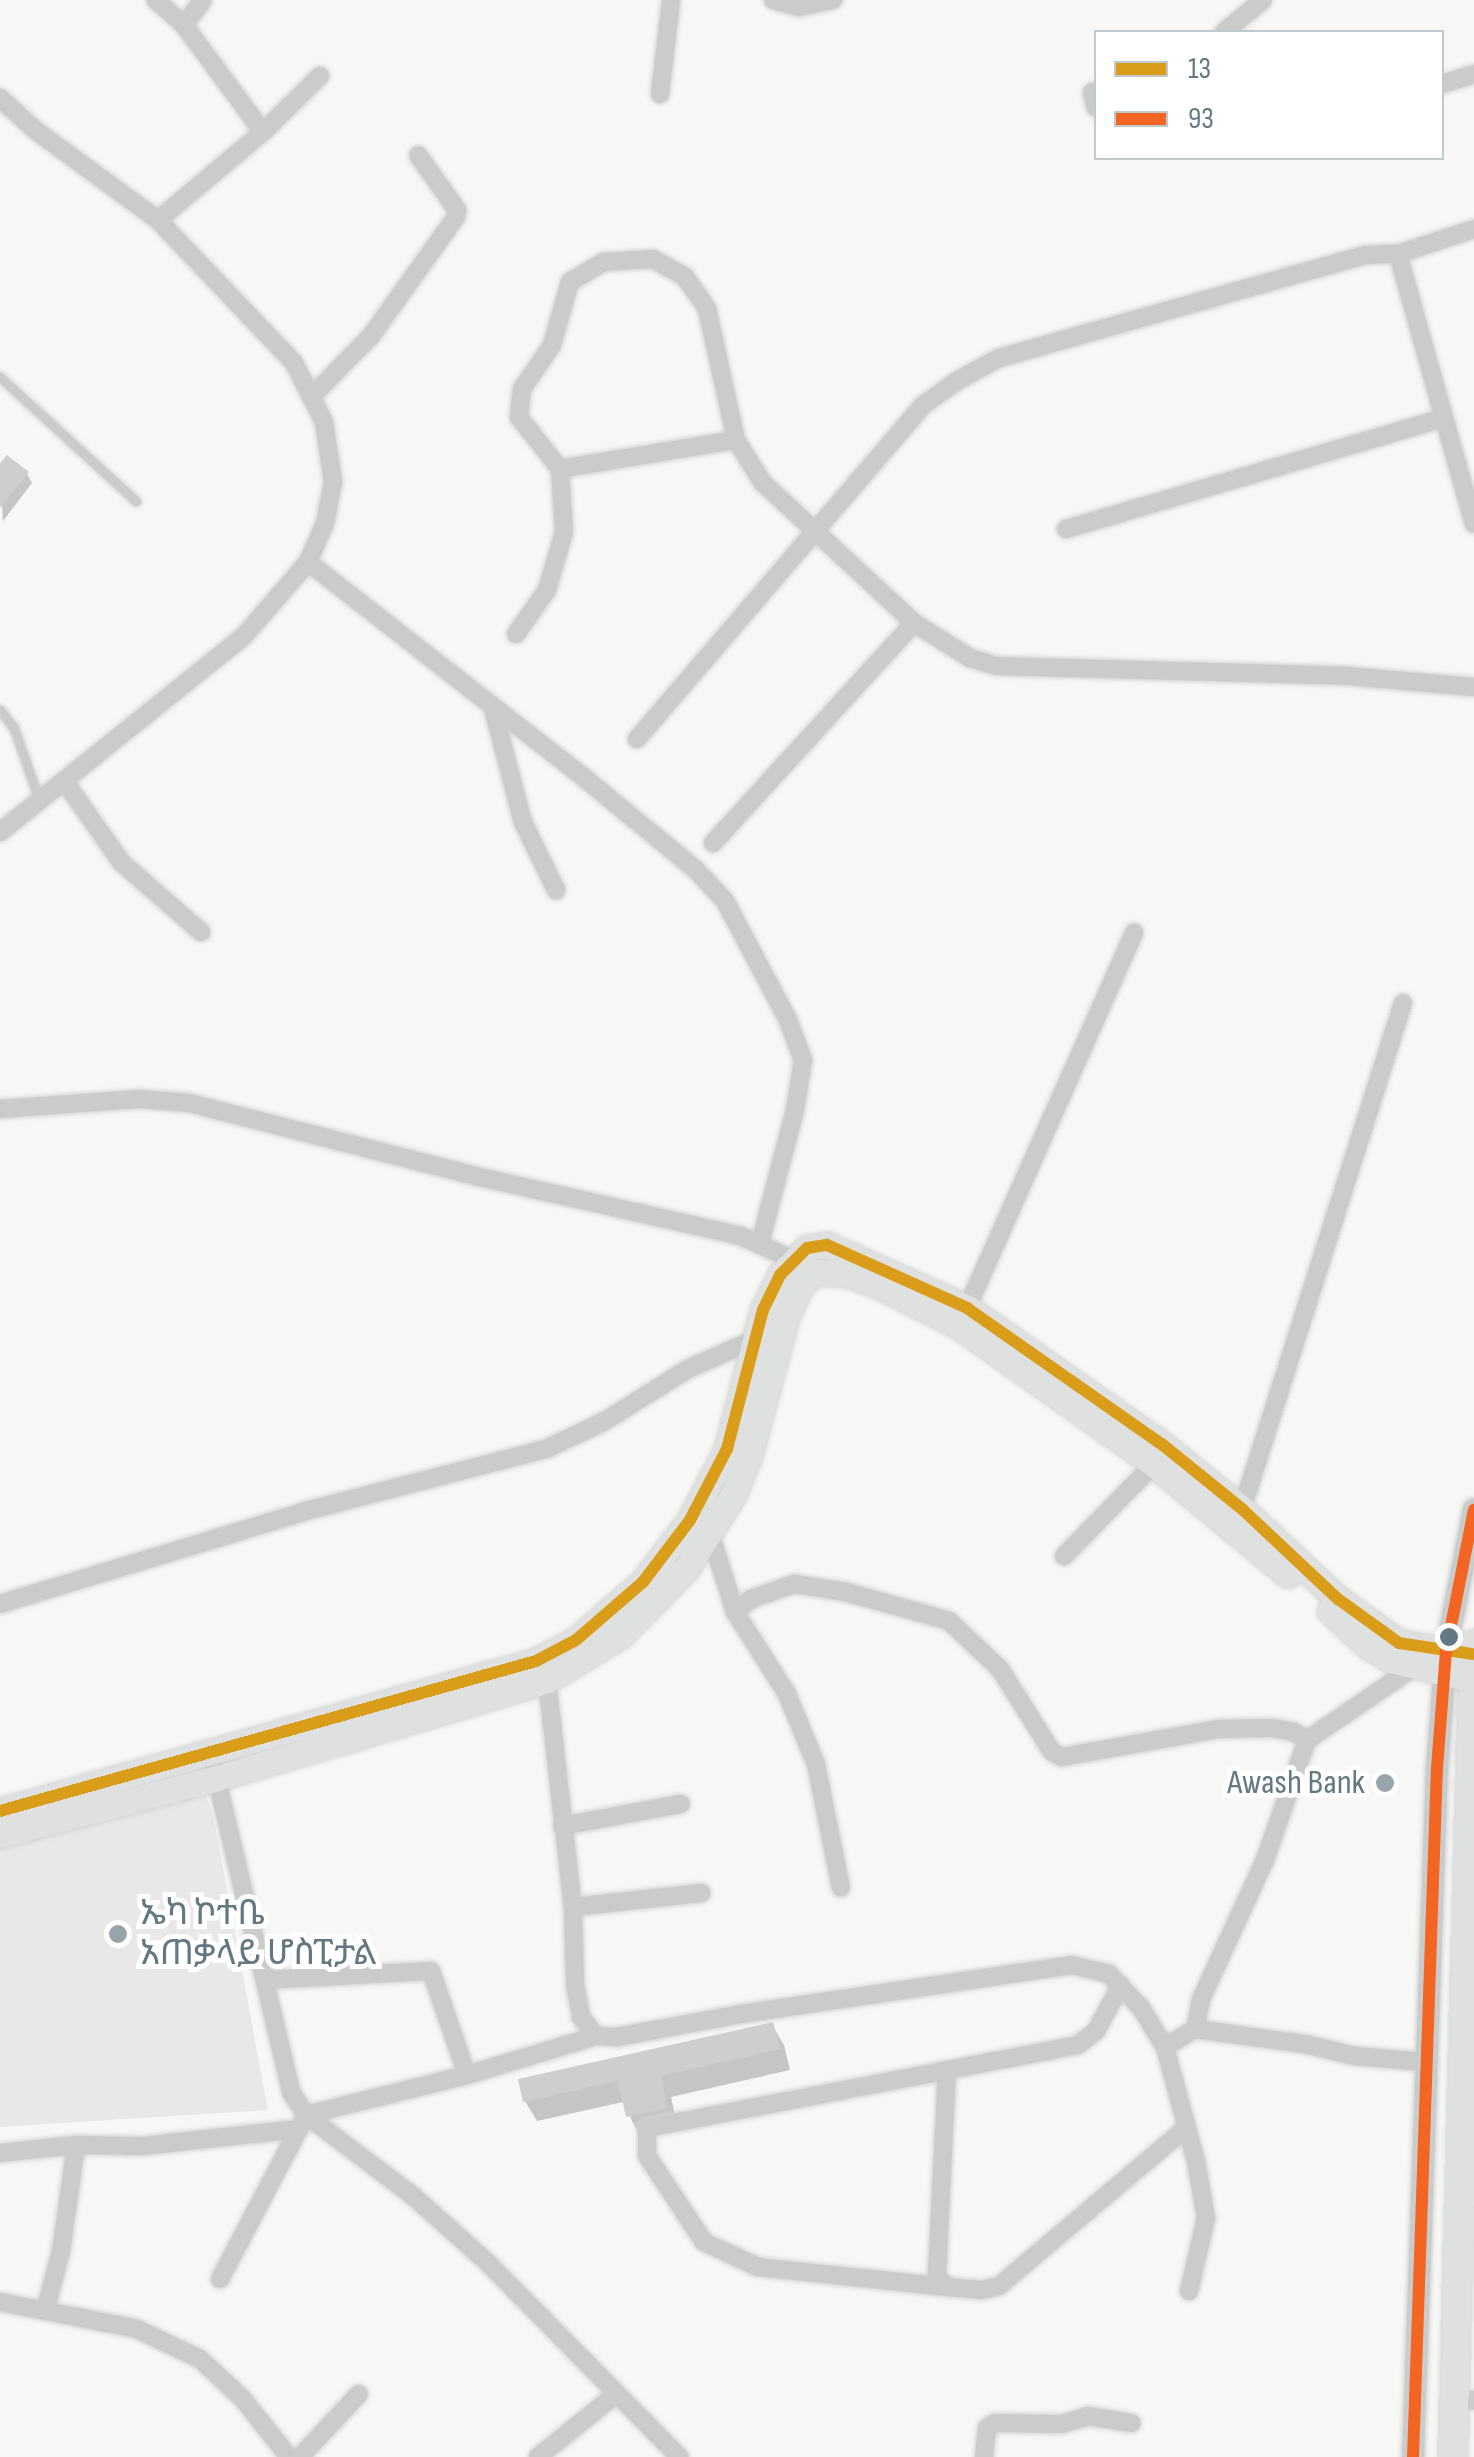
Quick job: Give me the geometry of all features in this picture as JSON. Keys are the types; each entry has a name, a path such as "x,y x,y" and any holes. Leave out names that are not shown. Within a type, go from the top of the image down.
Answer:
{"main road":[{"path":"0,1811 214,1767 547,1680 620,1636 661,1599 710,1533 749,1456 786,1318 801,1285 807,1248 827,1245 966,1308 1163,1445 1242,1509 1374,1627 1465,1672"},
{"path":"0,1835 536,1662 576,1640 644,1582 711,1484 743,1397 763,1310 804,1265"},
{"path":"804,1265 848,1274 921,1304 1154,1464 1368,1646 1414,1668 1465,1672"},
{"path":"1453,2457 1464,2401 1468,2018 1465,1672"}],"street":[{"path":"156,0 184,25 263,132"},
{"path":"184,25 203,0"},
{"path":"660,94 670,0"},
{"path":"773,0 799,8 824,2"},
{"path":"1226,30 1264,0"},
{"path":"1444,83 1474,74"},
{"path":"158,220 263,132 320,76"},
{"path":"0,98 35,130 158,220 294,363 324,422 332,482 324,523 308,562 244,636 0,832"},
{"path":"313,395 370,336 456,217 456,210 418,156"},
{"path":"638,739 922,406 998,358 1365,255 1398,254 1474,229"},
{"path":"1398,254 1474,524"},
{"path":"516,634 546,590 564,532 560,469 518,417 518,402 552,345 570,282 603,262 653,260 685,277 706,309 736,440 763,483 914,623 970,658 996,666 1347,676 1474,687"},
{"path":"1066,529 1442,418"},
{"path":"560,469 736,440"},
{"path":"308,562 696,870 725,901 763,969 803,1060 795,1110 760,1243"},
{"path":"713,843 914,623"},
{"path":"492,705 523,822 556,890"},
{"path":"65,782 122,864 202,932"},
{"path":"966,1308 1134,933"},
{"path":"1242,1509 1403,1002"},
{"path":"0,1109 140,1099 189,1103 760,1243 804,1265"},
{"path":"0,1604 302,1512 546,1449 605,1421 688,1369 755,1339"},
{"path":"1064,1556 1154,1464"},
{"path":"1413,2457 1419,2365 1424,2062 1465,1672 1474,1510"},
{"path":"710,1533 735,1612 787,1694 816,1764 841,1888"},
{"path":"735,1612 772,1588 794,1584 846,1592 949,1621 1000,1669 1052,1752 1062,1757 1216,1729 1272,1728 1307,1740"},
{"path":"1195,2029 1202,2000 1265,1860 1307,1740 1414,1668"},
{"path":"547,1680 573,1907 578,2001 581,2017 596,2036"},
{"path":"214,1767 291,2092 303,2122 413,2196 487,2262 679,2457"},
{"path":"562,1826 681,1804"},
{"path":"573,1907 701,1893"},
{"path":"0,2153 76,2145 142,2146 303,2122 596,2036 617,2037 742,2014 1071,1965 1109,1974 1165,2047 1206,2218 1189,2291"},
{"path":"265,1980 431,1971 467,2075"},
{"path":"1121,1985 1096,2030 1078,2045 647,2128 647,2156 704,2242 758,2266 982,2290 999,2286 1186,2128"},
{"path":"1165,2047 1195,2029 1306,2044 1355,2056 1424,2062"},
{"path":"947,2070 938,2277 947,2287"},
{"path":"220,2279 303,2122"},
{"path":"46,2308 61,2251 76,2145"},
{"path":"0,2302 46,2308 137,2330 200,2360 242,2398 289,2457"},
{"path":"300,2457 359,2394"},
{"path":"538,2457 616,2394"},
{"path":"984,2457 987,2428 995,2423 1062,2424 1088,2416 1132,2423"}],"lane":[{"path":"0,378 136,501"},
{"path":"0,710 14,728 40,802"}],"shaded area":[{"name":"ኤካ ኮተቤ አጠቃላይ ሆስፒታል","path":"204,1790 213,1815 268,2110 0,2127 0,1848"}],"building":[{"path":"7,455 29,472 0,508 0,463"},
{"path":"773,2022 780,2049 661,2076 668,2108 626,2117 618,2081 523,2102 518,2079"}],"transit line":[{"name":"13","path":"0,1811 536,1661 576,1640 643,1582 690,1520 727,1449 763,1310 780,1275 807,1248 827,1245 967,1308 1163,1445 1242,1509 1338,1599 1399,1643 1473,1654"},
{"name":"93","path":"1413,2457 1437,1768 1446,1651 1474,1510"}],"place":[{"name":"Awash Bank","path":"1385,1783"},
{"name":"ኤካ ኮተቤ አጠቃላይ ሆስፒታል","path":"118,1934"}]}
